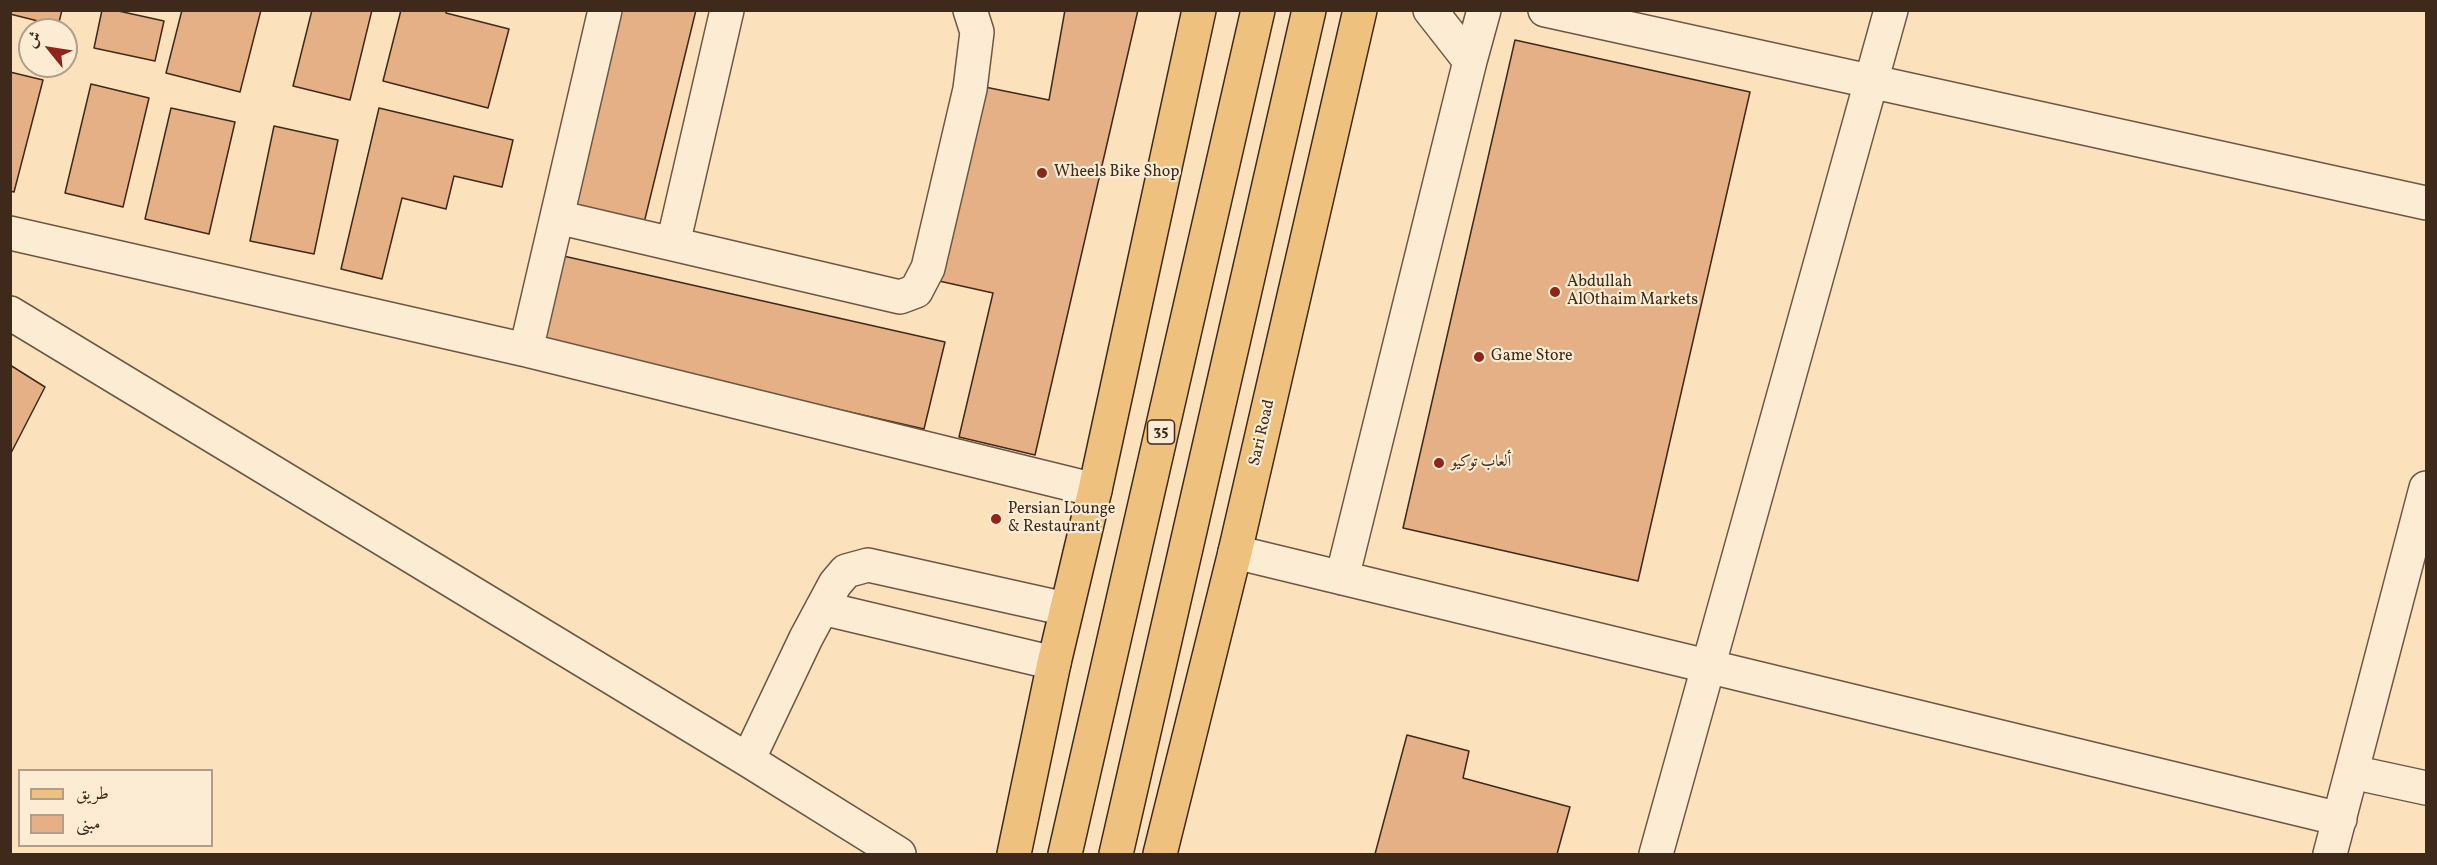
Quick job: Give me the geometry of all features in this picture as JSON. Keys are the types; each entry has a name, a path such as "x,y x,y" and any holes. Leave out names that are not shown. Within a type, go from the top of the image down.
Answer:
{"main road":[{"path":"1014,855 1054,663 1095,490 1199,10"},
{"name":"35","path":"1065,855 1258,10"},
{"path":"1116,855 1309,10"},
{"name":"Sari Road","path":"1160,855 1235,552 1360,10"}],"street":[{"path":"526,350 605,10"},
{"path":"673,244 727,10"},
{"path":"557,217 900,297 916,291 928,268 970,89 978,32 970,10"},
{"path":"1430,10 1470,61"},
{"path":"1342,578 1484,10"},
{"path":"1545,10 2427,202"},
{"path":"1656,855 1891,10"},
{"path":"10,233 526,350 1095,490"},
{"path":"10,313 748,760 899,855"},
{"path":"2330,855 2427,488"},
{"path":"1235,552 2340,819"},
{"path":"748,760 822,608 835,584 846,571 868,565 1066,609"},
{"path":"822,608 1054,663"},
{"path":"2352,772 2427,788"}],"building":[{"path":"10,10 62,10 60,18 26,18 10,14"},
{"path":"102,10 114,10 164,21 155,61 94,48"},
{"path":"182,10 261,10 240,92 166,73"},
{"path":"312,10 372,10 350,100 293,86"},
{"path":"401,10 446,10 446,13 509,29 488,108 383,81"},
{"path":"616,10 696,10 644,223 569,205"},
{"path":"1065,10 1138,10 1035,455 959,437 993,293 930,279 975,85 1049,100"},
{"path":"1515,40 1750,92 1638,581 1403,528"},
{"path":"10,72 18,74 18,78 43,80 14,192 10,191"},
{"path":"91,84 149,98 123,207 65,193"},
{"path":"171,108 235,122 209,234 145,219"},
{"path":"379,108 513,140 502,187 454,176 446,209 402,198 382,279 341,269"},
{"path":"274,126 338,140 314,254 250,241"},
{"path":"559,255 945,342 924,429 539,341"},
{"path":"10,365 45,387 10,455"},
{"path":"1407,735 1469,751 1463,778 1570,807 1557,854 1375,854"}],"place":[{"name":"Wheels Bike Shop","path":"1042,173"},
{"name":"Abdullah AlOthaim Markets","path":"1555,292"},
{"name":"Game Store","path":"1479,357"},
{"name":"ألعاب توكيو","path":"1439,463"},
{"name":"Persian Lounge & Restaurant","path":"996,519"}]}
